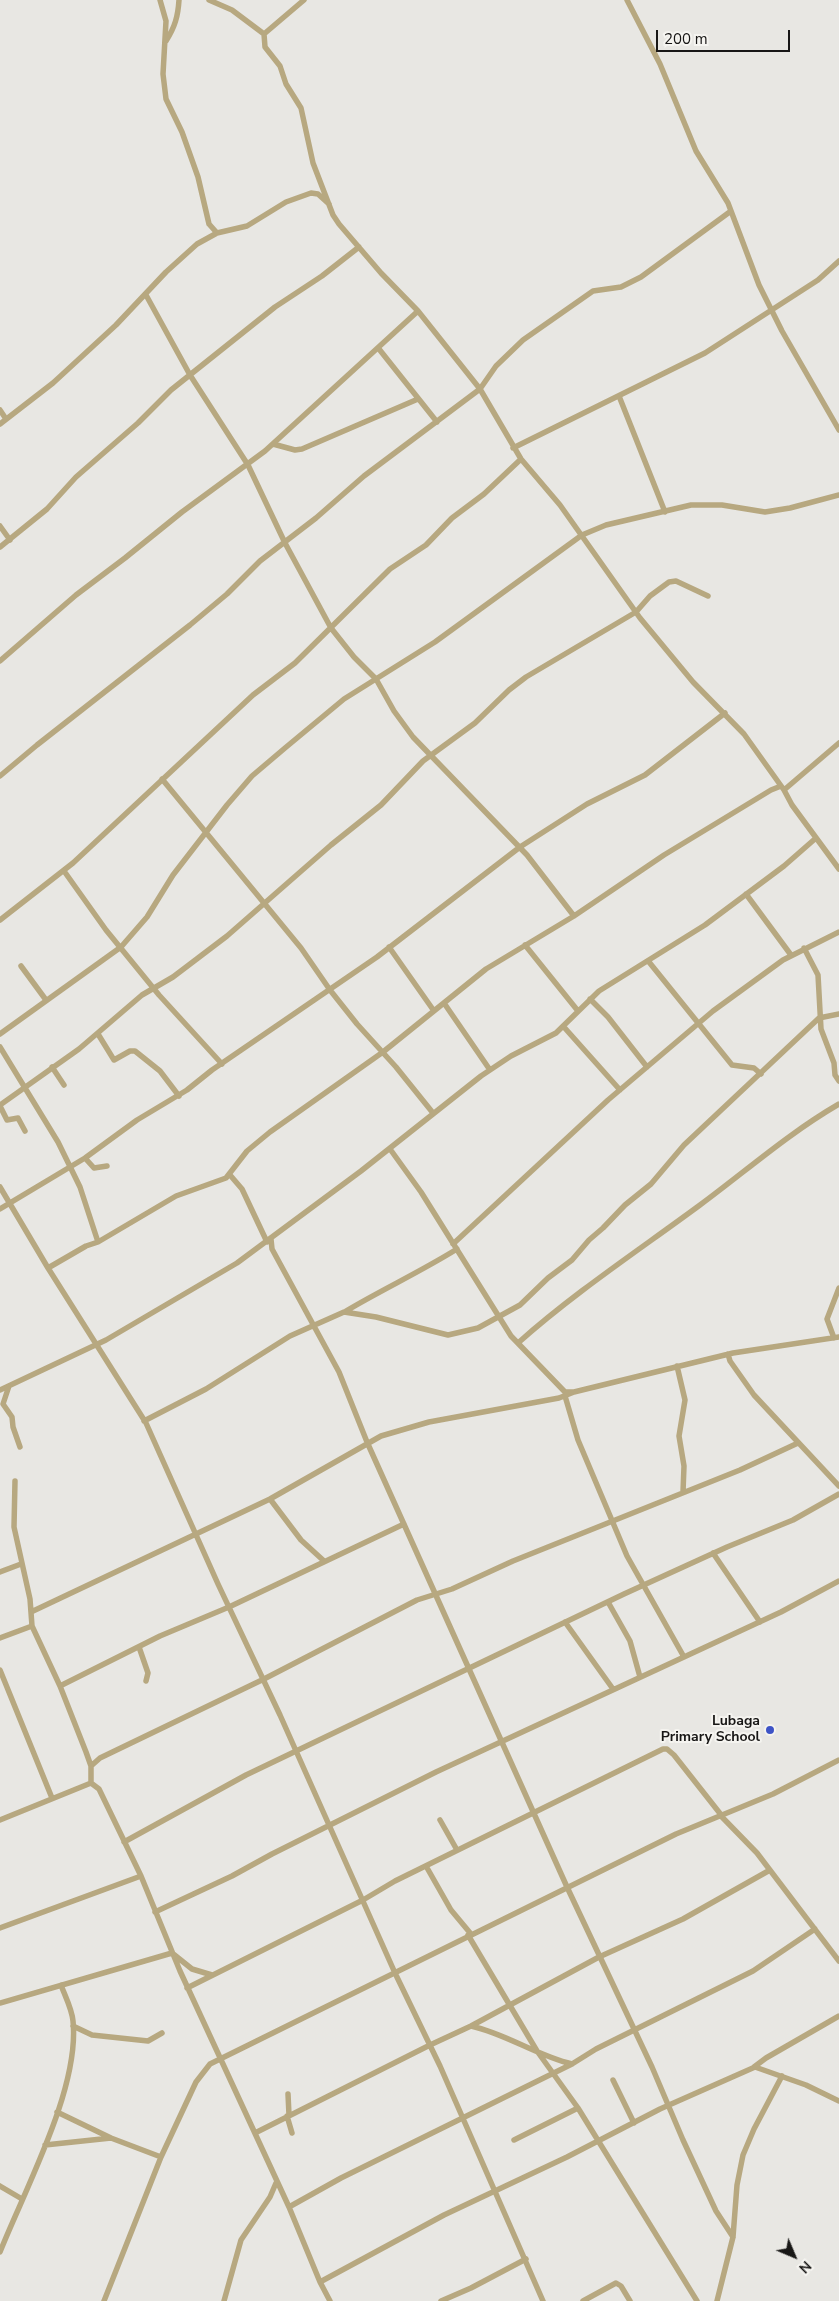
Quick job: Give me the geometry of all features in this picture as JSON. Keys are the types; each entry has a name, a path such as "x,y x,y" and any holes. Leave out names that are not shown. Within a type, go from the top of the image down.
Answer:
{"street":[{"path":"160,0 166,21 163,74 166,99 182,132 198,177 209,224 217,233"},
{"path":"166,41 174,29 179,0"},
{"path":"210,0 232,10 264,34 265,47 280,66 286,84 301,108 313,163 336,219 418,311 480,389 520,459 552,494 636,612 693,682 744,734 839,869"},
{"path":"264,34 304,0"},
{"path":"627,0 660,64 696,151 725,197 759,285 839,430"},
{"path":"0,424 53,382 146,295 197,244 217,233 247,226 286,202 311,193 318,194 329,204"},
{"path":"0,776 36,745 190,625 227,594 260,561 285,543 364,476 480,389 508,352 560,313 594,291 630,284 731,211"},
{"path":"0,547 47,509 76,476 98,459 171,390 275,307 322,276 359,247"},
{"path":"513,448 705,353 818,280 839,261"},
{"path":"146,295 190,375 248,465 285,543 331,628 354,657 376,679 394,711 430,756 520,847 574,916"},
{"path":"0,661 76,595 182,512 248,465 418,311"},
{"path":"378,349 437,422"},
{"path":"619,396 665,512"},
{"path":"273,444 295,450 302,449 418,399"},
{"path":"0,410 6,419"},
{"path":"0,920 64,871 253,695 295,663 390,569 426,545 452,518 484,494 520,459"},
{"path":"0,1034 121,947 146,917 173,875 252,776 344,699 434,642 582,535 606,525 691,505 712,504 765,512 790,508 839,495"},
{"path":"0,526 10,540"},
{"path":"25,1131 18,1118 7,1120 0,1106 98,1034 126,1008 153,987 173,977 266,904 324,851 381,805 408,774 475,723 509,690 526,677 636,612 650,596 673,581 708,596"},
{"path":"0,1209 85,1158 137,1120 179,1096 389,947 520,847 588,804 645,775 725,714"},
{"path":"48,1268 98,1242 176,1196 218,1182 230,1175 247,1152 270,1132 383,1052 486,969 574,916 664,855 771,790 783,788 839,743"},
{"path":"162,779 266,904 301,948 330,990 433,1113"},
{"path":"0,1390 96,1344 190,1292 266,1242 390,1149 433,1113 490,1070 511,1056 549,1037 590,999 618,978 649,962 705,925 816,838"},
{"path":"64,871 153,987 222,1064"},
{"path":"746,894 791,955"},
{"path":"144,1421 206,1389 290,1336 344,1312 410,1274 422,1271 455,1247 620,1090 698,1024 756,978 791,955 839,932"},
{"path":"525,945 578,1011"},
{"path":"389,947 434,1012"},
{"path":"804,948 818,975 819,1018 823,1035 834,1063 835,1075 839,1081"},
{"path":"649,962 732,1065 754,1068 761,1074"},
{"path":"20,966 46,1000"},
{"path":"590,999 608,1017 647,1067"},
{"path":"444,1003 490,1070"},
{"path":"344,1312 376,1317 446,1335 478,1328 520,1305 548,1278 572,1260 589,1240 625,1205 651,1184 684,1146 819,1018 839,1014"},
{"path":"563,1026 620,1090"},
{"path":"98,1034 114,1060 134,1050 160,1072 179,1096"},
{"path":"0,1047 26,1086 55,1136 85,1200 98,1242"},
{"path":"52,1067 64,1085"},
{"path":"518,1344 546,1317 728,1184 768,1152 839,1104"},
{"path":"390,1149 455,1247 498,1317 518,1344 561,1390 574,1392"},
{"path":"85,1158 94,1168 107,1166"},
{"path":"230,1175 242,1189 266,1242 272,1248 339,1372 367,1442 567,1887 635,2030 679,2132 716,2210 733,2237"},
{"path":"0,1186 48,1268 144,1421 264,1679 395,1973 430,2044 496,2190 543,2301"},
{"path":"266,1242 272,1248"},
{"path":"31,1612 270,1499 367,1442 429,1422 565,1396 574,1392 728,1354 836,1337 827,1319 839,1288"},
{"path":"728,1354 754,1395 839,1486"},
{"path":"677,1366 686,1400 680,1436 684,1466 683,1492"},
{"path":"9,1386 4,1404 12,1416 13,1428 20,1447"},
{"path":"565,1396 578,1440 627,1556 684,1657"},
{"path":"91,1766 100,1758 264,1679 403,1606 434,1593 452,1589 513,1561 740,1470 798,1443"},
{"path":"15,1481 14,1527 31,1612 32,1626 60,1686 91,1766 91,1783"},
{"path":"124,1842 246,1775 713,1553 793,1520 839,1494"},
{"path":"270,1499 301,1540 324,1561"},
{"path":"60,1686 139,1647 229,1607 404,1524"},
{"path":"713,1553 760,1622"},
{"path":"0,1572 21,1564"},
{"path":"155,1912 232,1876 436,1772 760,1622 839,1581"},
{"path":"608,1602 630,1641 640,1677"},
{"path":"565,1622 613,1690"},
{"path":"0,1638 32,1626"},
{"path":"139,1647 148,1673 146,1681"},
{"path":"0,1670 52,1798"},
{"path":"187,1988 363,1900 457,1850 666,1748 674,1755 721,1816 744,1838 770,1870 839,1961"},
{"path":"104,2301 161,2157 200,2074 219,2059 685,1830 773,1794 839,1760"},
{"path":"0,1820 91,1783"},
{"path":"91,1783 101,1793 141,1876 187,1988 255,2133 276,2183 289,2206 328,2300"},
{"path":"440,1820 457,1850"},
{"path":"426,1866 537,2051 578,2108 697,2301"},
{"path":"255,2133 430,2044 471,2026 600,1957 682,1919 770,1870"},
{"path":"0,1928 141,1876"},
{"path":"289,2206 753,1971 815,1929"},
{"path":"172,1952 192,1968 212,1975"},
{"path":"0,2003 172,1952"},
{"path":"0,2252 2,2243 45,2145 71,2064 73,2026 70,2009 61,1984"},
{"path":"320,2282 444,2215 598,2141 668,2104 752,2068 839,2016"},
{"path":"73,2026 92,2035 148,2041 162,2034"},
{"path":"471,2026 495,2032 557,2060 572,2064"},
{"path":"752,2068 755,2067 806,2084 839,2102"},
{"path":"717,2301 733,2237 737,2185 743,2155 754,2129 782,2076"},
{"path":"613,2080 634,2123"},
{"path":"288,2094 288,2116 292,2133"},
{"path":"514,2140 578,2108"},
{"path":"57,2112 111,2138 161,2157"},
{"path":"45,2145 111,2138"},
{"path":"224,2301 241,2240 270,2197 276,2183"},
{"path":"0,2186 22,2199"},
{"path":"441,2301 471,2288 526,2259"},
{"path":"583,2301 616,2283 621,2286 630,2301"}],"place":[{"name":"Lubaga Primary School","path":"770,1730"}]}
